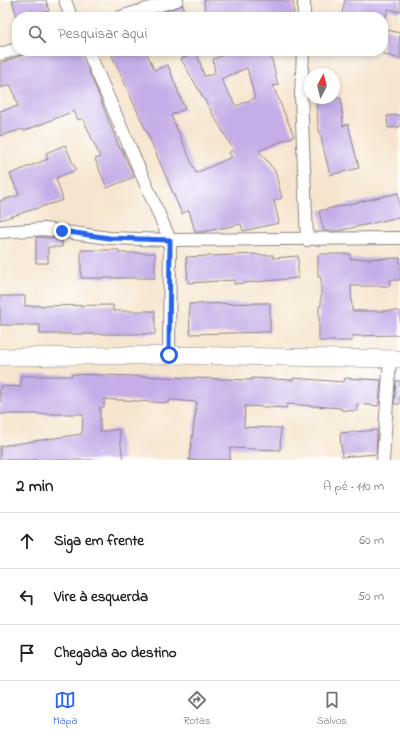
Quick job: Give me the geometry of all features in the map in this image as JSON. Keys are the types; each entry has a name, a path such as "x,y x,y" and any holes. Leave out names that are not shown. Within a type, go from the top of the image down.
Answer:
{"main road":[{"path":"0,357 169,355 395,359"}],"street":[{"path":"65,0 70,12"},
{"path":"137,12 177,0"},
{"path":"304,0 304,12"},
{"path":"0,54 12,50"},
{"path":"90,56 170,240 169,355"},
{"path":"303,56 301,96 307,240"},
{"path":"0,232 44,229 109,238 170,240 400,238"},
{"path":"383,460 395,359"}],"building":[{"path":"12,0 46,0 49,11 46,12 16,12"},
{"path":"204,0 293,0 294,12 205,12"},
{"path":"345,0 400,0 400,12 388,9 387,12 342,12"},
{"path":"183,5 185,12 163,12"},
{"path":"388,30 400,33 400,59 388,55"},
{"path":"20,56 83,56 120,149 121,148 134,177 107,188 95,159 100,157 83,118 78,120 74,111 24,131 23,129 0,136 0,111 18,106 11,85 0,88 0,63"},
{"path":"112,56 148,56 154,70 168,65 185,109 171,115 196,173 232,157 229,153 233,149 181,59 188,56 198,56 204,76 215,74 213,59 220,56 271,56 278,85 273,86 294,136 259,151 275,171 282,198 274,200 279,223 243,231 241,224 203,232 195,232 189,210 182,214","holes":["247,68 255,98 236,106 221,79"]},
{"path":"341,98 343,126 348,124 359,168 330,175 318,126 316,104 340,104"},
{"path":"400,115 400,127 388,128 387,116"},
{"path":"65,145 76,170 56,178 63,200 0,220 0,201 19,195 10,174 48,159 46,153"},
{"path":"398,193 400,217 338,231 324,231 319,211"},
{"path":"36,237 62,239 62,247 48,247 48,263 36,263"},
{"path":"81,250 119,250 119,253 155,253 155,278 81,278"},
{"path":"256,254 273,255 273,258 298,256 298,278 234,284 234,280 188,283 186,257"},
{"path":"350,254 350,259 400,258 400,280 390,280 390,286 351,286 352,311 400,311 400,335 352,336 352,341 319,341 321,277 318,277 318,255"},
{"path":"0,296 25,296 25,306 113,305 113,311 155,311 155,334 40,334 40,325 0,325"},
{"path":"270,303 270,332 190,334 189,304"},
{"path":"72,374 252,380 252,378 293,380 293,378 344,382 345,378 381,380 378,406 357,404 357,411 341,410 341,408 287,404 287,408 245,406 244,427 281,428 280,450 230,448 230,460 189,460 197,402 170,400 169,403 104,399 104,407 100,407 100,432 119,429 123,460 0,460 0,446 82,434 83,414 0,414 0,386 21,387 21,376 72,376"},
{"path":"396,381 400,381 400,404 394,404"},
{"path":"377,430 376,454 342,457 340,433"}],"route":[{"path":"62,231 109,238 170,240 169,355"}]}
